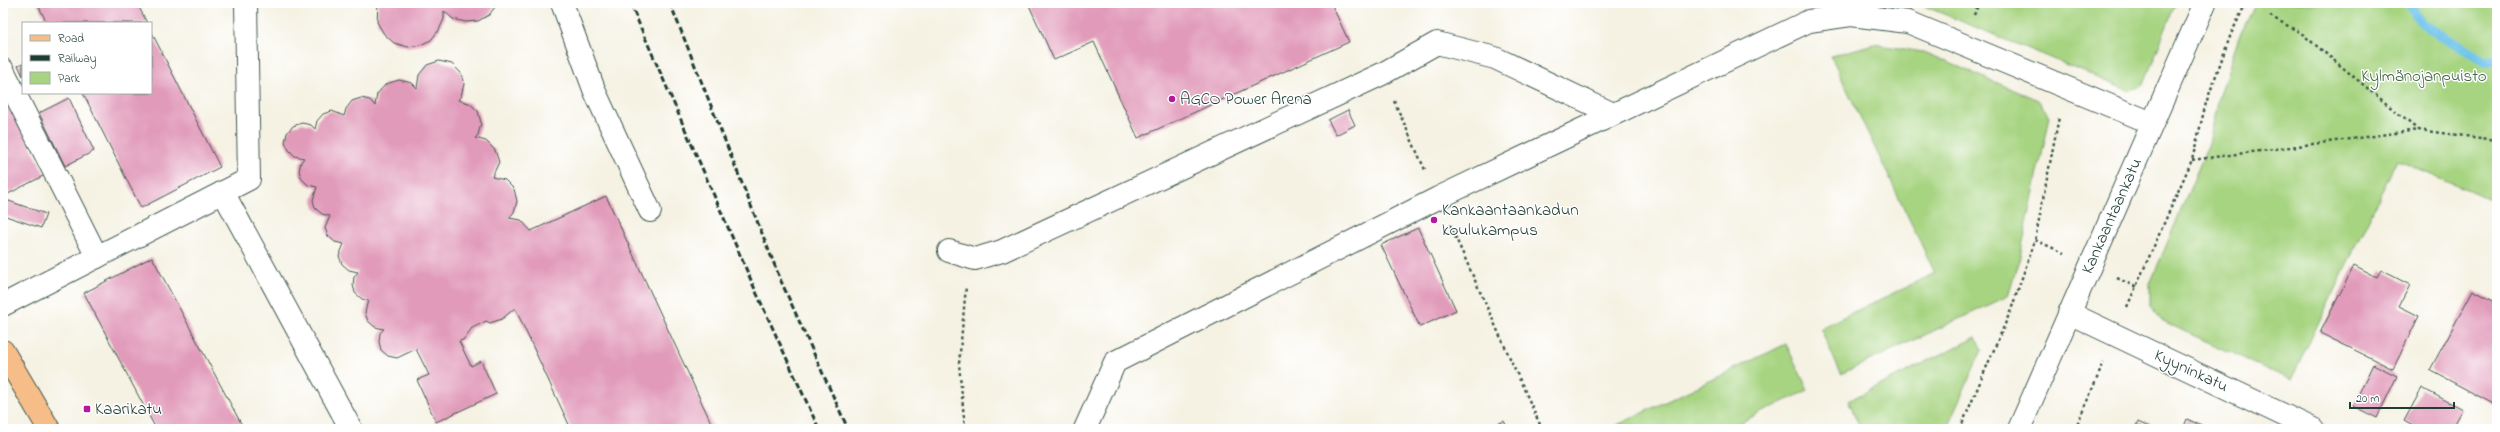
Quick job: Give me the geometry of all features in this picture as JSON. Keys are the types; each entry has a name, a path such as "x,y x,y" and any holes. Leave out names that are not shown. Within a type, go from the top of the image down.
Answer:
{"main road":[{"path":"3,351 49,429"}],"street":[{"path":"3,305 249,179 246,3"},
{"path":"562,3 595,92 650,210"},
{"name":"Kankaantaankatu","path":"2019,429 2205,3"},
{"path":"1085,429 1114,362 1438,198 1611,113 1809,21 1851,15 1908,22 2152,124"},
{"path":"949,251 975,259 1039,234 1382,74 1437,43 1495,58 1611,113"},
{"path":"3,70 97,257"},
{"path":"223,192 351,429"},
{"name":"Kyyninkatu","path":"2069,313 2313,429"}],"path":[{"path":"1974,15 1979,3"},
{"path":"2075,429 2192,160 2206,103 2231,34 2246,3"},
{"path":"2270,16 2301,33 2418,130"},
{"path":"1382,74 1542,429"},
{"path":"1960,429 2011,310 2035,240 2065,87"},
{"path":"2192,160 2418,130 2497,140"},
{"path":"965,429 959,364 964,291 975,259"}],"green space":[{"path":"1917,3 2176,3 2143,86 2130,91"},
{"name":"Kylmänojanpuisto","path":"2256,3 2497,3 2497,202 2397,160 2291,380 2162,321 2150,307 2150,284 2209,143 2219,97 2239,37"},
{"path":"1874,44 1923,52 2038,100 2050,117 2020,256 2008,296 1841,374 1820,328 1935,273 1831,56"},
{"path":"1976,337 1982,350 1946,429 1861,429 1848,401"},
{"path":"1786,344 1808,390 1727,429 1609,429"}],"building":[{"path":"37,3 137,3 146,22 46,22"},
{"path":"378,3 498,3 489,15 478,21 466,22 453,19 444,11 444,19 439,30 431,40 420,45 408,47 394,43 384,34 377,22"},
{"name":"AGCO Power Arena","path":"1028,3 1331,3 1349,42 1138,138 1094,42 1054,60"},
{"path":"152,33 220,167 141,208 84,94 152,94"},
{"path":"439,61 452,64 461,73 464,84 461,96 458,100 469,103 478,111 481,123 478,135 475,138 486,141 495,150 499,162 492,177 505,180 514,189 517,201 514,212 509,218 521,220 531,231 606,196 714,429 571,429 515,308 502,319 490,323 486,321 472,328 463,340 459,341 471,366 481,361 496,394 436,422 417,380 429,375 416,349 397,358 388,356 381,350 379,342 380,333 384,329 375,327 368,321 365,313 369,301 362,299 355,293 353,285 354,277 358,272 349,270 342,264 339,256 344,244 335,242 328,236 325,228 330,216 322,214 315,208 313,200 317,187 308,185 302,179 299,171 301,162 304,158 295,156 289,150 285,142 287,133 293,126 302,123 311,125 315,129 317,121 323,114 332,111 344,116 346,109 352,101 361,98 370,100 375,106 377,94 386,84 399,80 412,83 417,88 419,75 427,65"},
{"path":"22,63 22,74 18,65"},
{"path":"69,98 94,151 65,166 39,113"},
{"path":"9,101 45,175 8,194 3,183 3,104"},
{"path":"1348,110 1355,125 1336,135 1328,120"},
{"path":"6,200 46,214 41,228 3,215"},
{"path":"1418,228 1456,310 1420,327 1381,245"},
{"path":"152,257 244,429 156,429 84,293"},
{"path":"2354,266 2377,278 2381,270 2410,285 2399,306 2419,316 2393,369 2320,333"},
{"path":"2473,290 2497,303 2497,406 2430,370"},
{"path":"2373,364 2397,376 2377,418 2353,406"},
{"path":"2422,388 2462,409 2451,429 2418,429 2404,421"},
{"path":"2187,419 2209,429 2183,429"},
{"path":"1504,421 1508,429 1487,429"},
{"path":"2138,422 2153,429 2135,429"}],"waterway":[{"path":"2410,3 2421,23 2486,62 2497,58"}],"railway":[{"path":"630,3 757,294 819,429"},
{"path":"670,3 781,281 848,429"}],"place":[{"name":"AGCO Power Arena","path":"1172,99"},
{"name":"Kankaantaankadun koulukampus","path":"1434,220"},
{"name":"Kaarikatu","path":"87,409"}]}
